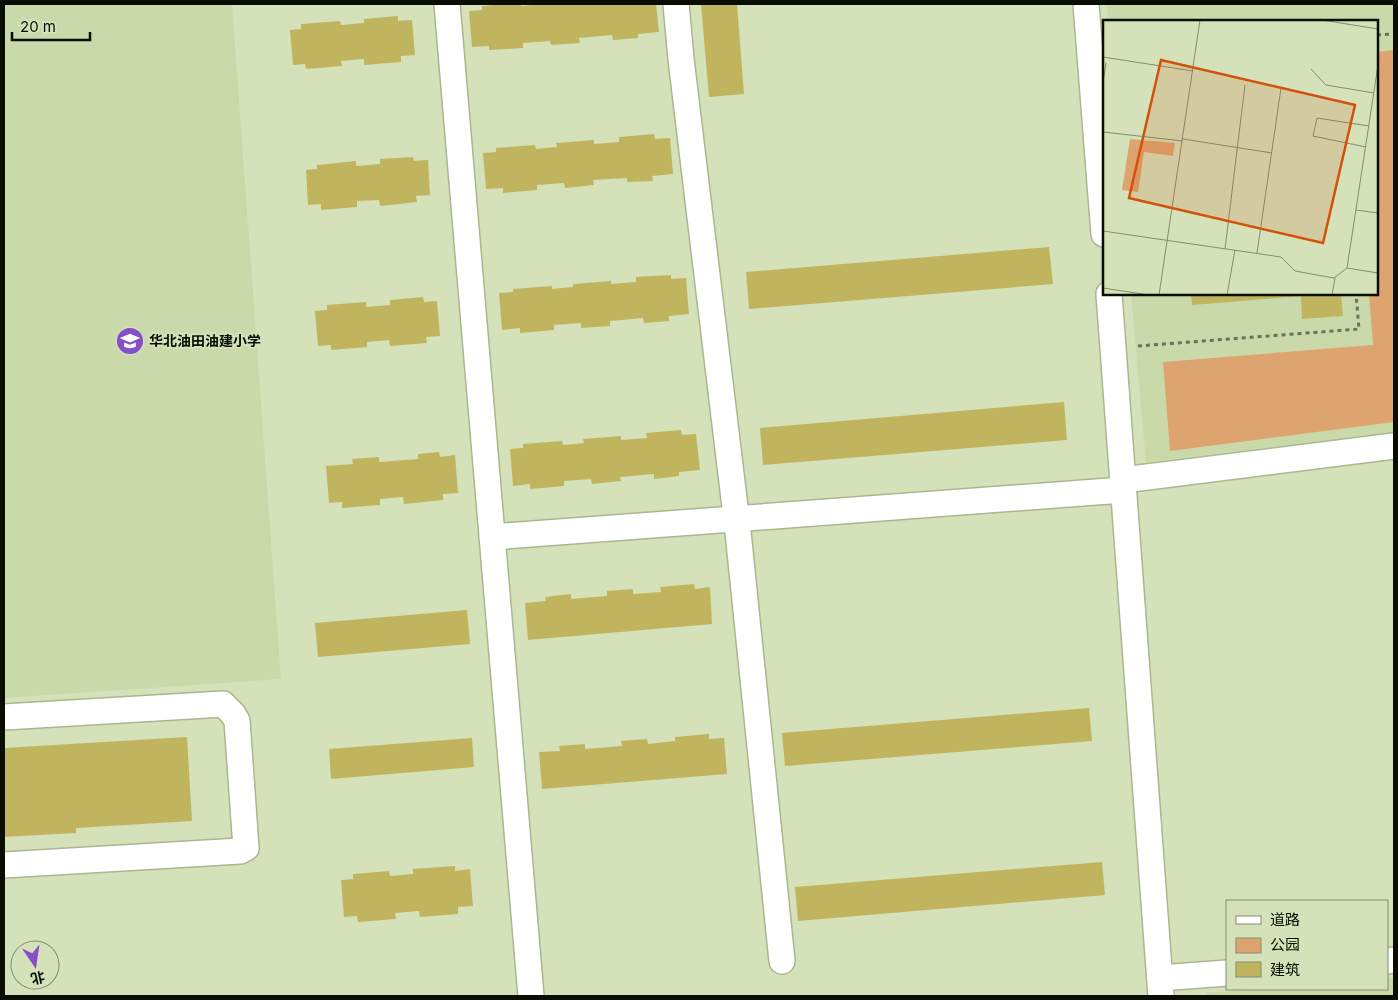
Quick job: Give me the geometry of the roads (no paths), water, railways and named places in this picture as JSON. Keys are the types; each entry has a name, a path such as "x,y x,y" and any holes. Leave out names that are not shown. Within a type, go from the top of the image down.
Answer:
{"street":[{"path":"447,4 531,996"},
{"path":"676,4 682,69 736,519 782,961"},
{"path":"1086,4 1103,221"},
{"path":"1109,295 1161,987 1226,973"},
{"path":"492,537 736,519 1123,485 1394,446"},
{"path":"4,717 223,704 238,721 246,848 240,851 4,865"}],"place":[{"name":"华北油田油建小学","path":"130,341"}]}
